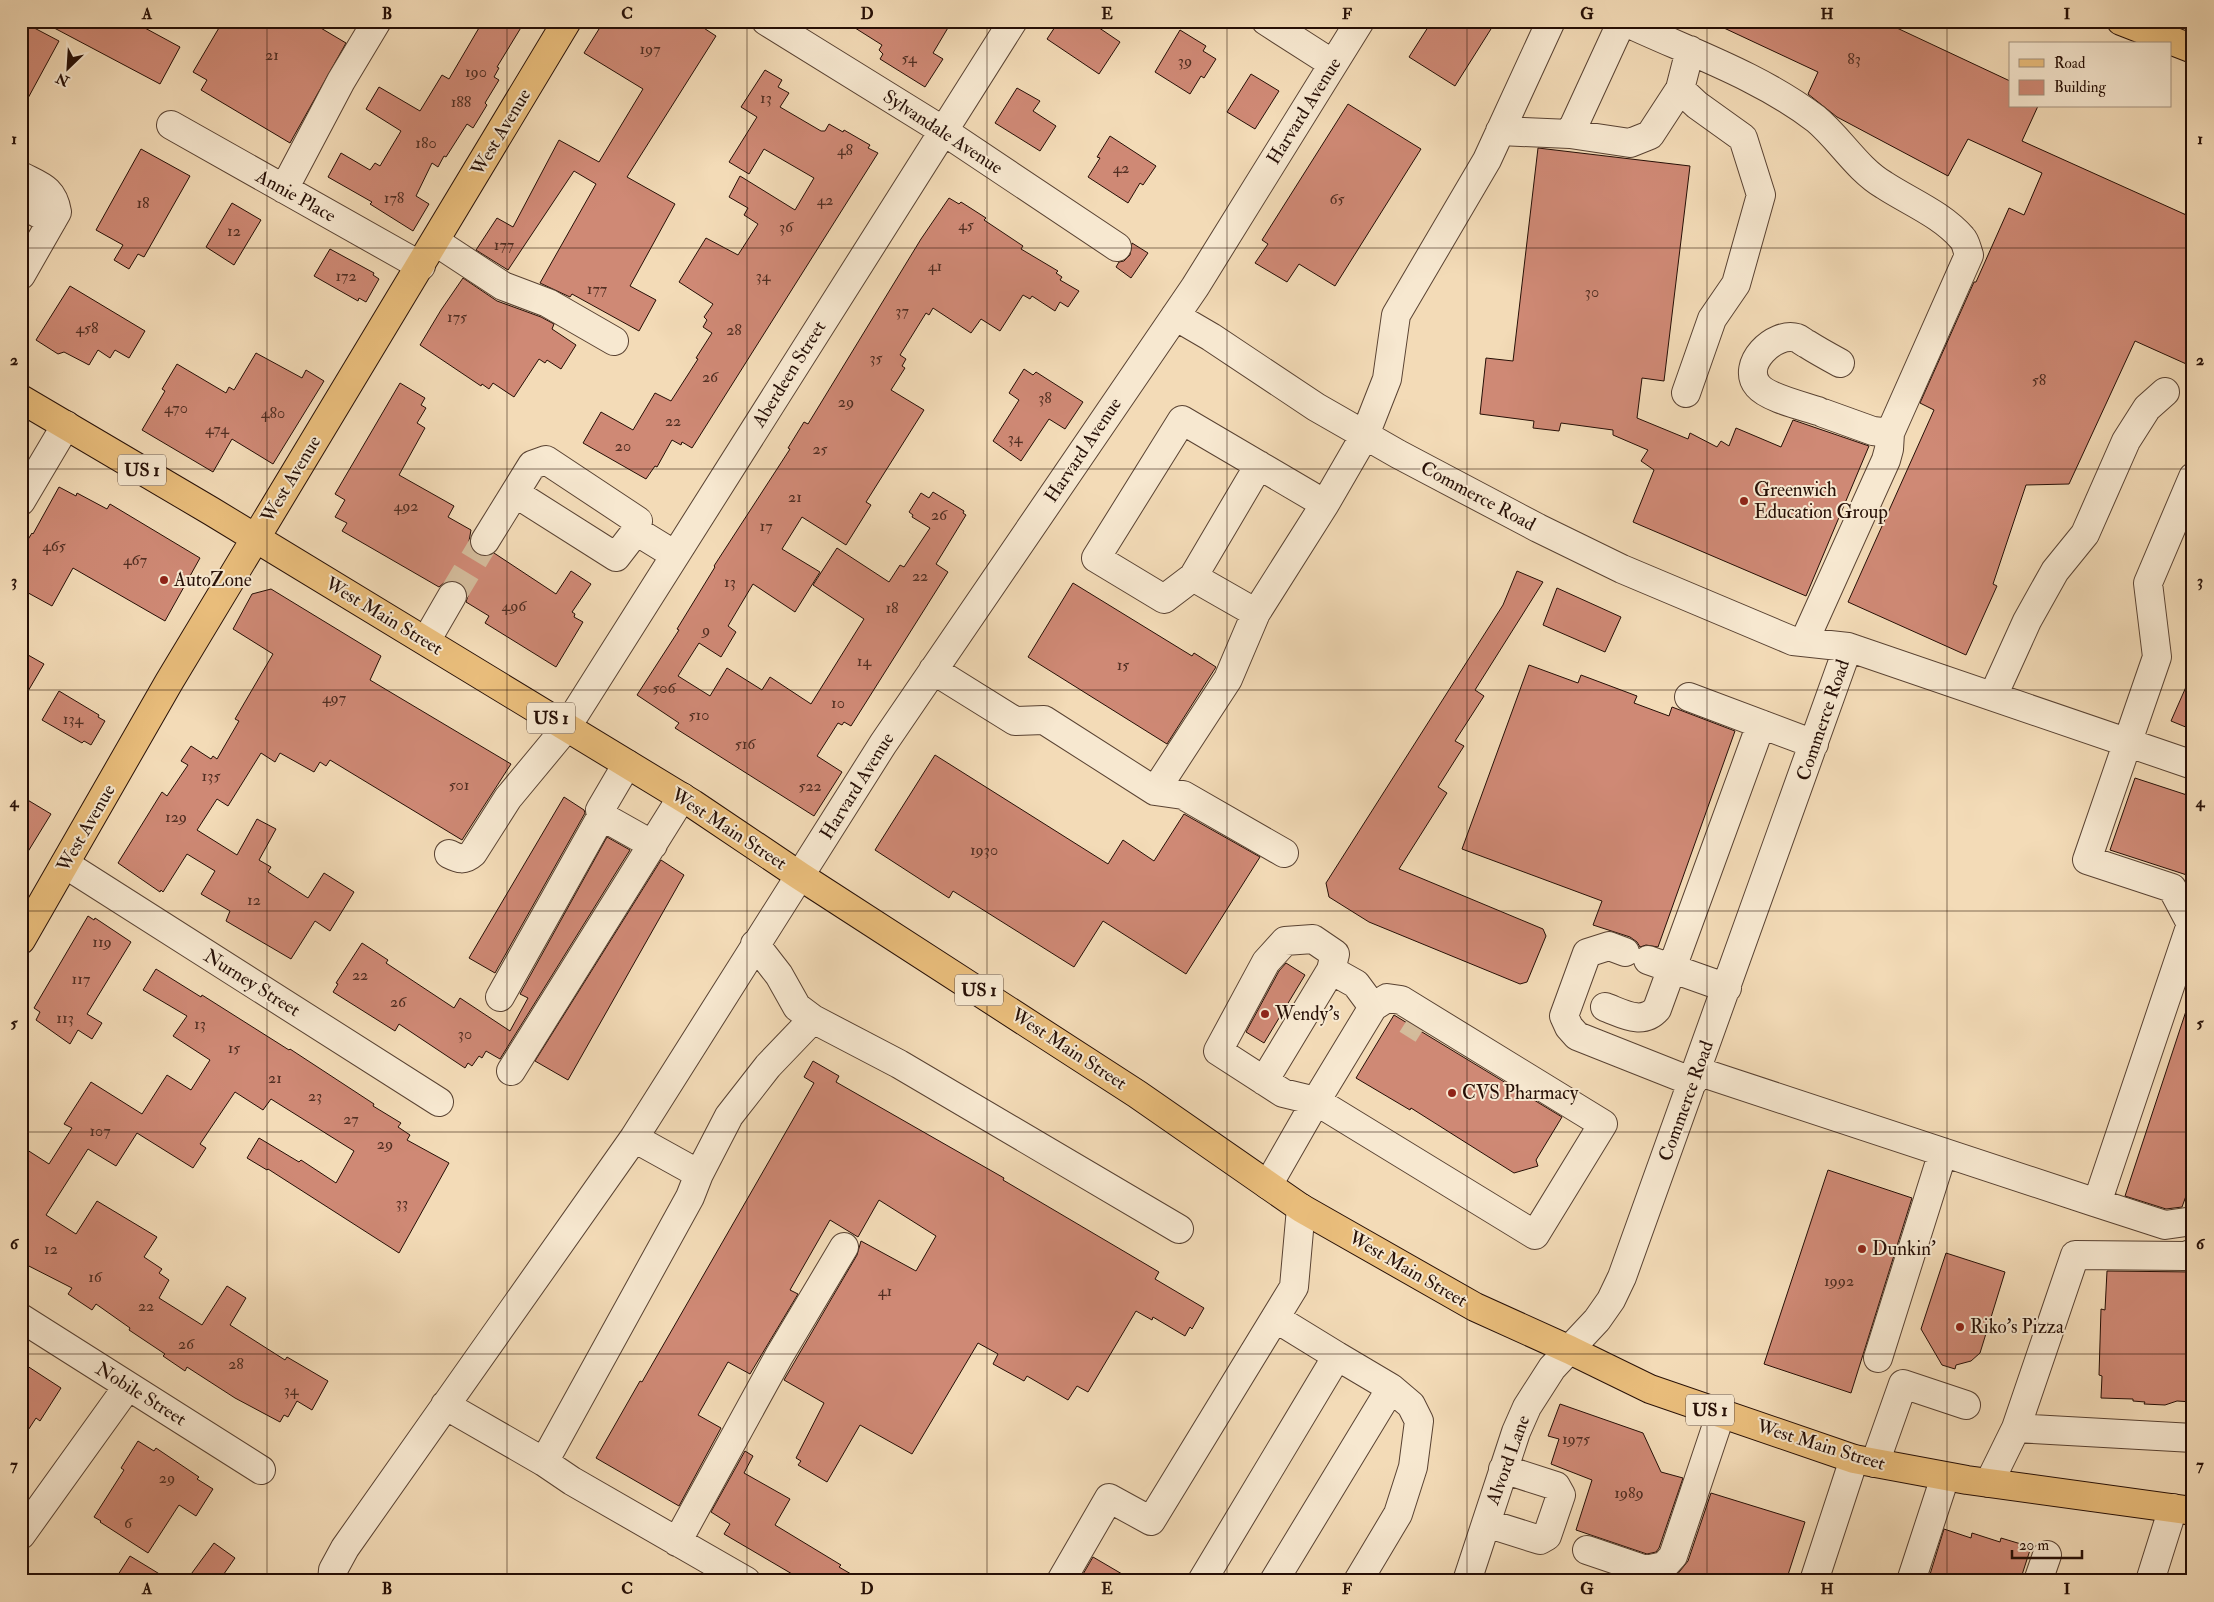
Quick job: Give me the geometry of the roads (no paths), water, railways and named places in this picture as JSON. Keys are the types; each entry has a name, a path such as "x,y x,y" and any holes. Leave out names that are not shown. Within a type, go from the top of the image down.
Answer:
{"main road":[{"name":"West Avenue","path":"21,940 169,682 436,242 567,21"},
{"path":"2121,21 2193,49"},
{"name":"West Main Street","path":"21,399 256,538 682,797 800,876 1137,1094 1301,1208 1476,1308 1570,1350 1650,1389 1865,1461 1989,1483 2183,1510"}],"street":[{"path":"284,188 341,81 377,21"},
{"name":"Sylvandale Avenue","path":"766,21 942,130 1117,247"},
{"name":"Aberdeen Street","path":"449,854 461,859 468,858 508,798 566,728 942,130 1013,21"},
{"path":"1266,21 1333,64"},
{"name":"Harvard Avenue","path":"332,1581 333,1570 344,1548 634,1138 883,744 1175,316 1360,21"},
{"path":"1155,791 1228,679 1256,613 1325,504 1365,435 1387,379 1396,314 1487,160 1551,21"},
{"path":"1570,134 1623,21 1748,77 1792,103 1817,121 1882,185 1921,206 1964,239 1969,255 1964,270 1890,433 1886,460 1804,642"},
{"path":"1500,131 1570,134 1630,143 1650,135 1680,89 1690,50"},
{"path":"1680,89 1697,105 1744,138 1761,195 1736,284 1712,319 1686,393"},
{"name":"Annie Place","path":"171,125 421,266"},
{"path":"21,176 48,190 52,195 57,212 21,275"},
{"path":"21,204 52,221"},
{"path":"436,242 503,286 548,303 614,341"},
{"name":"Commerce Road","path":"1175,316 1211,337 1316,407 1538,528 1622,568 1793,641 1848,647 1622,1277 1597,1320 1570,1350"},
{"path":"1840,363 1797,338 1791,338 1773,342 1755,362 1754,374 1757,385 1767,393 1873,431 1890,433"},
{"path":"1993,696 2027,621 2055,571 2085,534 2126,441 2147,408 2165,392"},
{"path":"1259,465 1193,577 1164,599 1096,558 1182,420 1259,465 1325,504"},
{"path":"21,501 66,425"},
{"path":"485,541 532,465 546,460 638,521 636,531 616,556 515,493"},
{"path":"2097,1204 2191,924 2172,888 2088,860 2157,658 2148,583 2193,476"},
{"path":"636,531 675,555"},
{"path":"1193,577 1256,613"},
{"path":"426,641 452,596"},
{"path":"1848,647 2193,764"},
{"path":"933,670 1015,720 1044,720 1155,791 1183,795 1284,853"},
{"path":"1689,697 1814,744"},
{"path":"1605,1007 1636,1019 1652,1015 1657,1009 1648,960 1761,724"},
{"path":"627,764 600,810 602,815 653,845"},
{"path":"510,1071 682,797"},
{"path":"500,996 602,815"},
{"name":"Nurney Street","path":"65,864 439,1102"},
{"path":"1264,1081 1330,970 1335,954 1313,939 1286,941 1266,962 1218,1052 1283,1093 1316,1101 1535,1235 1603,1124 1401,1000 1387,998 1376,1005 1316,1101 1268,1185"},
{"path":"755,944 779,975 797,1006 813,1019 899,1064 1179,1229"},
{"path":"1727,988 1609,946 1587,953 1564,1016 1569,1028 1577,1036 1695,1076 1943,1152 2165,1226 2193,1221"},
{"path":"1330,970 1356,984 1376,1005 1434,1037 1460,1036"},
{"path":"544,1462 690,1198 711,1147 728,1116 768,1066 813,1019"},
{"path":"634,1138 699,1174"},
{"path":"1878,1358 1943,1152"},
{"path":"1061,1581 1109,1498 1151,1521 1294,1287 1301,1208"},
{"path":"677,1542 779,1356 844,1247"},
{"path":"1989,1483 2016,1428 2075,1255 2185,1256 2193,1253"},
{"name":"Nobile Street","path":"21,1318 261,1470"},
{"path":"1274,1318 1391,1388 1411,1405 1419,1421 1413,1467 1398,1514 1358,1581"},
{"name":"Alvord Lane","path":"1467,1581 1503,1469 1527,1407 1552,1368 1570,1350"},
{"path":"1202,1581 1337,1356"},
{"path":"1814,1581 1865,1461 1902,1384 1966,1406"},
{"path":"21,1535 128,1386"},
{"path":"1274,1581 1391,1388"},
{"path":"445,1405 544,1462 572,1481 746,1581"},
{"path":"1587,1550 1646,1570 1664,1566 1673,1556 1721,1413"},
{"path":"2016,1428 2193,1438"},
{"path":"1486,1523 1540,1540 1547,1536 1561,1495 1556,1486 1503,1469"},
{"path":"1912,1581 1945,1476"},
{"path":"2150,1581 2183,1510"},
{"path":"2038,1581 2047,1555"}],"tunnel":[{"path":"452,596 485,541"},
{"path":"1407,1020 1423,1030"}],"place":[{"name":"Greenwich Education Group","path":"1744,501"},
{"name":"AutoZone","path":"164,580"},
{"name":"Wendy's","path":"1265,1014"},
{"name":"CVS Pharmacy","path":"1452,1093"},
{"name":"Dunkin'","path":"1862,1249"},
{"name":"Riko's Pizza","path":"1960,1327"}]}
